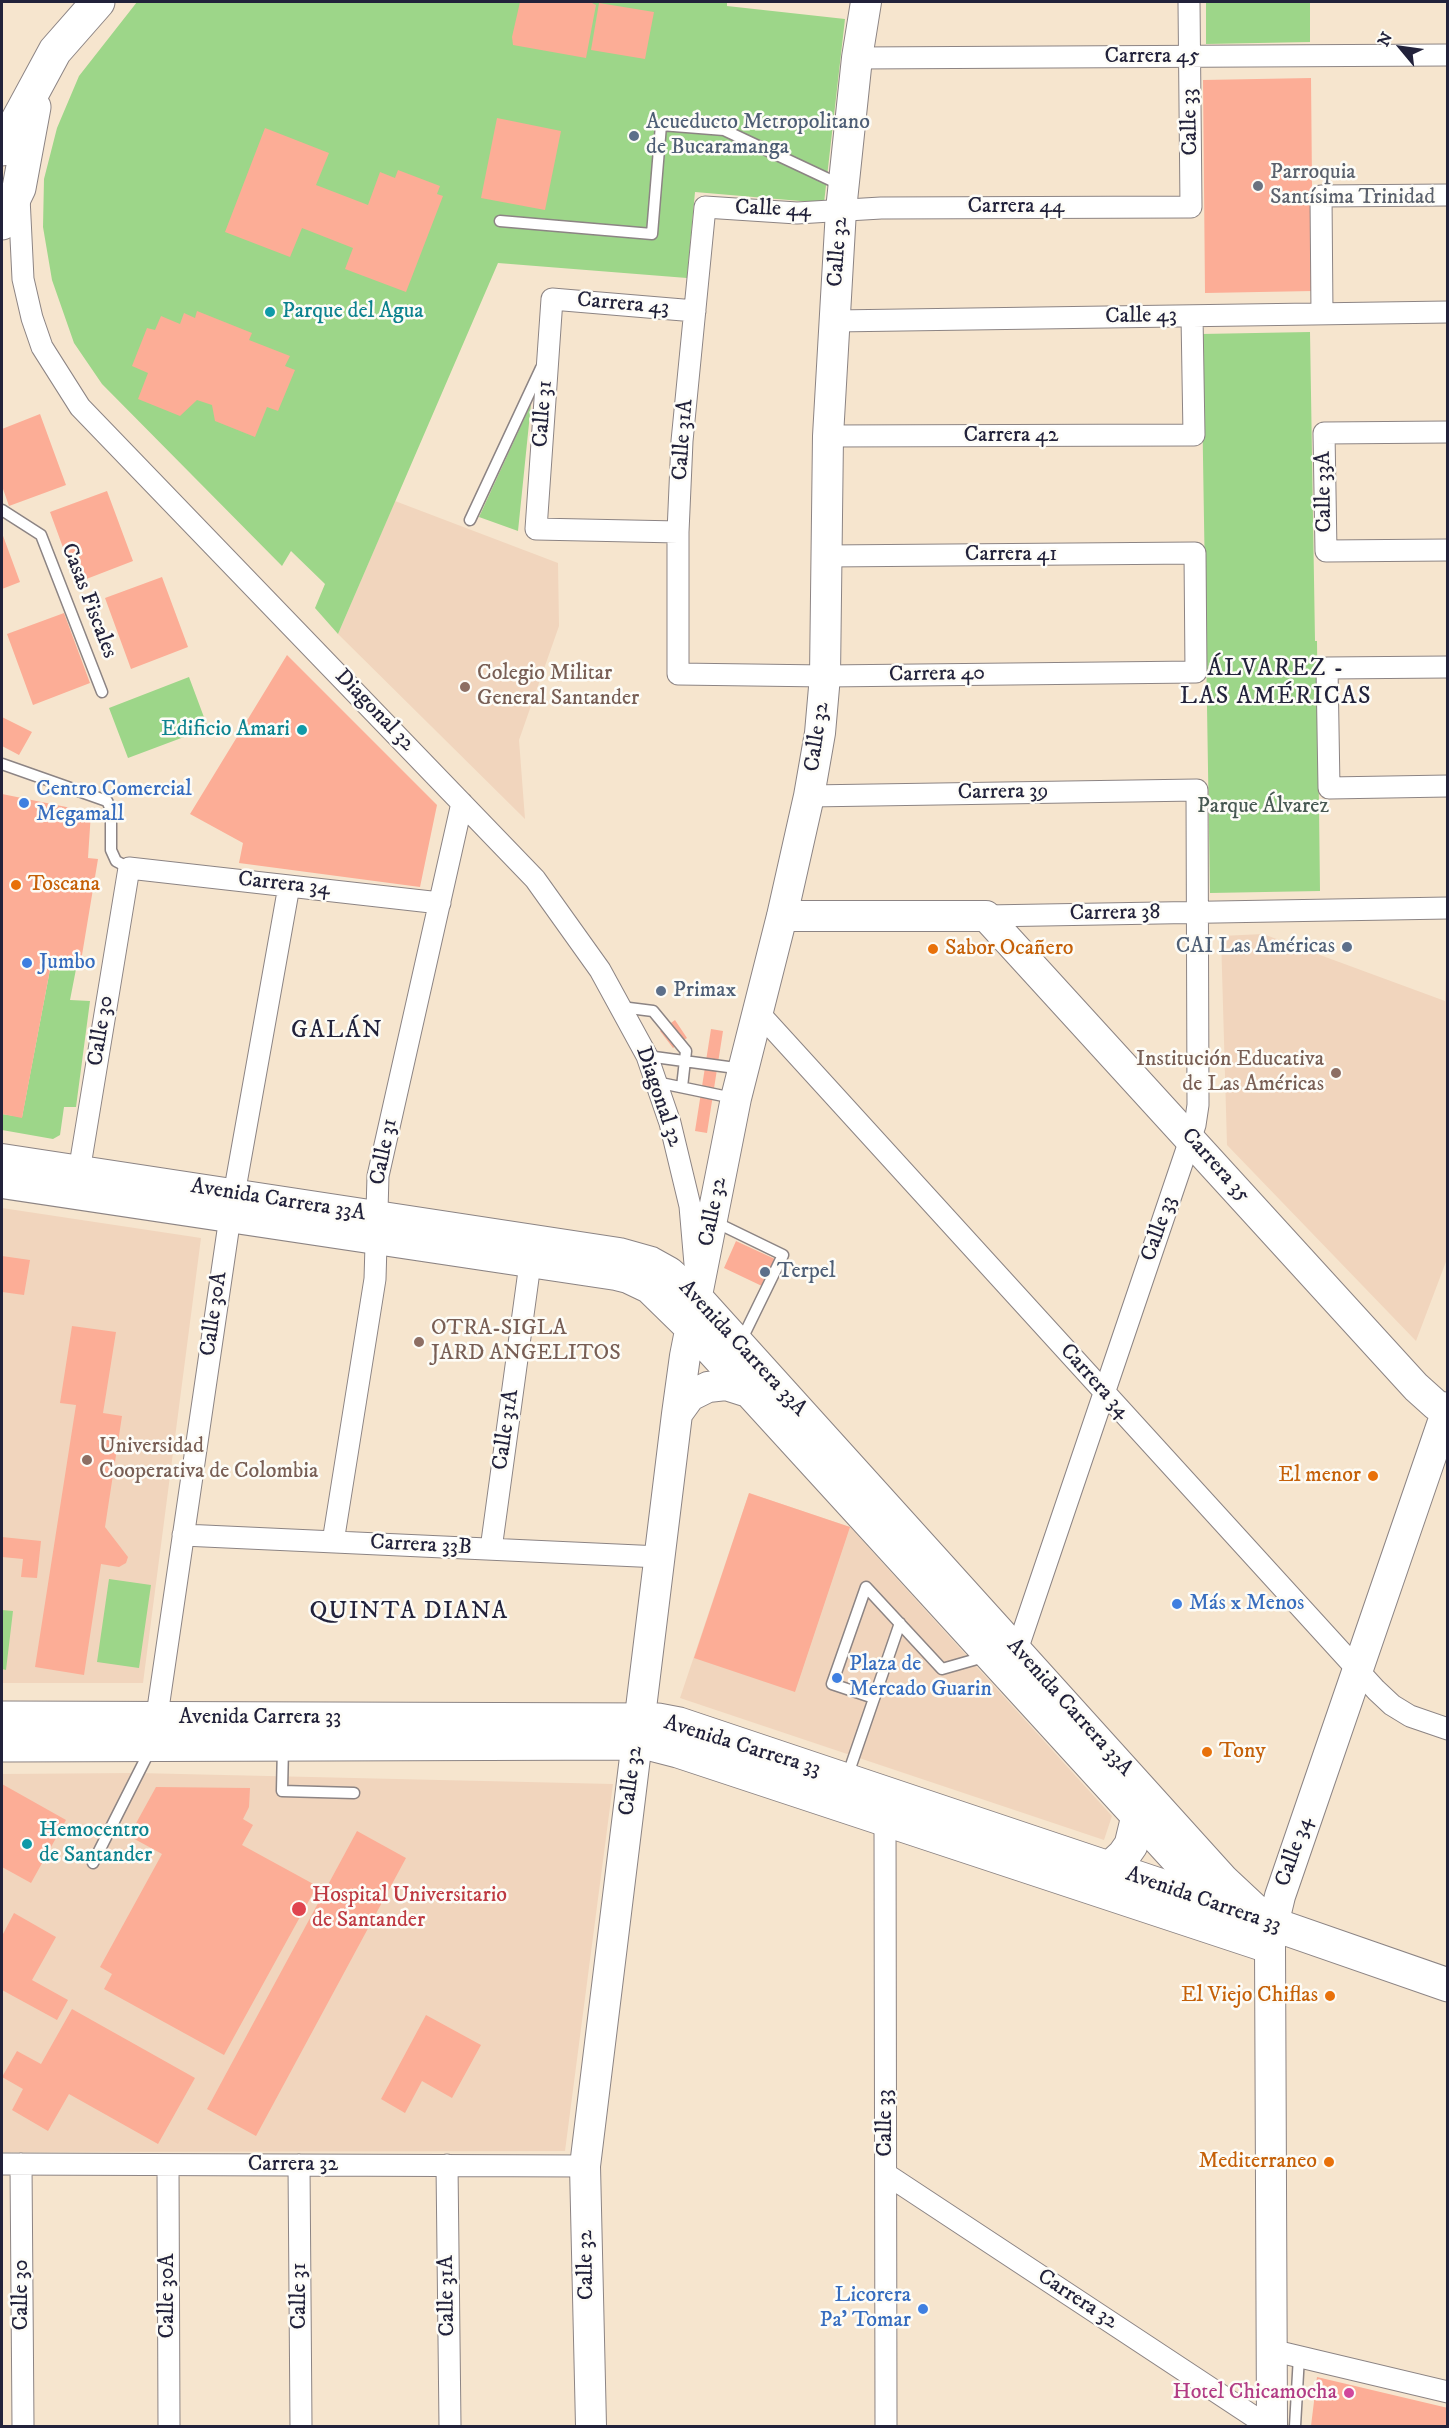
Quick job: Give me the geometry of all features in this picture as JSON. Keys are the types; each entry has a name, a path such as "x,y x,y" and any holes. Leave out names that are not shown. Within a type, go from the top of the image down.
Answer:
{"main road":[{"path":"2,149 55,51 98,2"},
{"path":"2,223 10,176 34,118 36,83"},
{"name":"Avenida Carrera 33","path":"2,1718 154,1731 638,1731 678,1751 885,1820 1271,1936 1448,1985"},
{"name":"Avenida Carrera 33","path":"638,1731 658,1720 679,1724 1216,1904 1271,1936 1448,2008"},
{"name":"Avenida Carrera 33","path":"2,1745 154,1731"},
{"path":"1110,1868 1125,1855 1131,1845 1138,1816"}],"street":[{"name":"Calle 32","path":"591,2427 585,2166 677,1414 691,1329 736,1098 782,916 809,796 819,733 825,676 828,436 835,321 843,198 857,58 866,2"},
{"name":"Calle 33","path":"1189,2 1191,207"},
{"name":"Carrera 45","path":"857,58 1448,55"},
{"name":"Diagonal 32","path":"10,176 23,279 32,318 42,347 80,406 535,879 600,970 647,1056 670,1123 690,1206 697,1297"},
{"path":"1322,314 1321,196 1448,195"},
{"name":"Carrera 44","path":"843,198 881,208 1191,207"},
{"name":"Calle 44","path":"705,207 797,213 843,198"},
{"name":"Calle 31A","path":"678,674 678,532 682,441 705,207"},
{"name":"Calle 31","path":"552,299 536,529 678,532"},
{"name":"Carrera 43","path":"552,299 695,311"},
{"name":"Calle 43","path":"835,321 1448,312"},
{"name":"Carrera 42","path":"828,436 1194,435 1192,316"},
{"name":"Calle 33A","path":"1448,432 1324,433 1326,551 1448,550"},
{"name":"Carrera 41","path":"827,556 1195,553 1196,672"},
{"path":"1448,667 1327,668 1329,788 1448,786"},
{"name":"Carrera 40","path":"678,674 825,676 1196,672"},
{"name":"Calle 33","path":"1004,1653 1104,1393 1195,1125 1198,1105 1197,790"},
{"name":"Carrera 39","path":"809,796 1197,790"},
{"name":"Calle 31","path":"333,1542 375,1279 378,1176 462,803"},
{"name":"Carrera 34","path":"129,868 440,903"},
{"name":"Calle 30","path":"78,1182 129,868"},
{"name":"Calle 30A","path":"154,1731 232,1205 289,886"},
{"name":"Carrera 38","path":"782,916 1448,908"},
{"name":"Carrera 35","path":"986,915 1416,1387 1436,1405 1447,1410"},
{"name":"Carrera 34","path":"758,1012 1357,1671 1392,1705 1410,1716 1448,1729"},
{"name":"Avenida Carrera 33A","path":"2,1159 78,1182 532,1251 640,1258 669,1272 697,1297 739,1344 1004,1653 1138,1816 1216,1904"},
{"name":"Avenida Carrera 33A","path":"2,1183 78,1182"},
{"name":"Calle 31A","path":"491,1549 532,1251"},
{"name":"Avenida Carrera 33A","path":"532,1251 628,1278 649,1288 1224,1880 1271,1936"},
{"path":"677,1414 690,1396 708,1387 726,1385 748,1392"},
{"name":"Calle 34","path":"1270,2427 1285,2353 1271,1936 1280,1896 1447,1410"},
{"name":"Carrera 33B","path":"183,1535 660,1557"},
{"name":"Calle 33","path":"885,1820 886,2427"},
{"name":"Calle 30","path":"11,2164 22,2427"},
{"name":"Carrera 32","path":"11,2164 585,2166"},
{"name":"Calle 30A","path":"168,2165 169,2427"},
{"name":"Calle 31","path":"299,2165 301,2427"},
{"name":"Calle 31A","path":"447,2165 450,2427"},
{"name":"Carrera 32","path":"886,2174 1270,2427"},
{"path":"1285,2353 1448,2392"}],"lane":[{"path":"500,221 652,234 661,125 724,130 843,198"},
{"path":"470,520 548,353"},
{"name":"Casas Fiscales","path":"2,510 41,535 102,692"},
{"path":"2,764 107,801 111,809 111,850 116,861 129,868"},
{"path":"621,1007 653,1011 686,1051 682,1087"},
{"path":"647,1056 743,1069"},
{"path":"656,1082 736,1098"},
{"path":"712,1220 783,1255 739,1344"},
{"path":"874,1698 832,1684 866,1587 942,1669 1004,1653"},
{"path":"846,1780 900,1623"},
{"path":"93,1863 154,1731"},
{"path":"284,1731 282,1791 354,1793"},
{"path":"1285,2353 1295,2427"}],"shaded area":[{"name":"Colegio Militar General Santander","path":"395,501 558,563 559,626 519,740 525,819 338,634"},
{"name":"Institución Educativa de Las Américas","path":"1263,934 1445,1001 1447,943 1447,1259 1416,1341 1227,1145 1221,936"},
{"name":"Universidad Cooperativa de Colombia","path":"2,1208 201,1238 143,1683 2,1683"},
{"name":"Plaza de Mercado Guarin","path":"749,1493 850,1527 1112,1816 1104,1840 680,1698"},
{"name":"Hospital Universitario de Santander","path":"138,1773 613,1784 565,2151 2,2152 2,1774"}],"green space":[{"name":"Parque del Agua","path":"137,2 727,2 727,6 845,19 824,203 695,192 687,278 498,263 338,634 315,608 325,584 291,551 282,566 102,384 74,343 52,280 43,227 44,179 57,128 79,76"},
{"path":"1206,2 1310,2 1310,42 1206,44"},
{"name":"Parque Álvarez","path":"1310,332 1320,891 1210,893 1201,334"},
{"path":"531,404 518,531 479,517"},
{"path":"189,677 208,728 128,758 109,708"},
{"path":"52,959 77,964 70,1000 90,1001 76,1107 64,1107 60,1135 53,1139 2,1130 2,1114 22,1117"},
{"path":"109,1579 151,1585 139,1668 97,1662"},
{"path":"2,1610 13,1611 6,1670 2,1669"}],"building":[{"path":"520,2 590,2 596,5 586,58 513,45 512,37"},
{"path":"599,3 654,12 645,59 591,50"},
{"name":"Parroquia Santísima Trinidad","path":"1311,78 1313,291 1205,293 1203,80"},
{"path":"497,118 561,131 545,210 481,198"},
{"path":"265,128 329,153 316,185 368,205 380,172 395,178 398,170 440,186 437,194 443,196 406,292 345,269 353,248 302,228 290,257 225,232"},
{"path":"197,311 252,333 249,340 290,356 285,366 295,370 278,411 267,407 255,437 215,421 212,405 197,400 180,416 138,399 148,373 132,366 147,328 155,330 161,316 180,324 184,313 195,318"},
{"path":"40,414 66,485 9,506 2,486 2,429"},
{"path":"107,491 133,561 76,583 50,512"},
{"path":"2,533 20,582 2,589"},
{"path":"162,577 188,647 131,669 105,598"},
{"path":"64,613 90,683 33,705 7,634"},
{"name":"Edificio Amari","path":"287,655 437,805 420,887 239,863 243,843 190,814"},
{"name":"Centro Comercial Megamall","path":"2,717 32,732 19,755 2,746"},
{"name":"Jumbo","path":"2,794 91,812 88,858 98,859 80,967 52,959 22,1118 2,1114"},
{"path":"675,1020 687,1038 673,1048 660,1031"},
{"path":"711,1029 723,1031 707,1133 695,1131"},
{"path":"736,1241 777,1260 764,1287 724,1268"},
{"path":"2,1256 30,1260 24,1295 2,1292"},
{"path":"72,1326 116,1332 103,1413 122,1416 105,1527 128,1557 126,1563 119,1567 101,1564 84,1675 35,1667 76,1405 60,1403"},
{"path":"749,1493 850,1527 795,1692 694,1658"},
{"path":"2,1537 41,1541 37,1578 21,1577 23,1559 2,1557"},
{"name":"Hemocentro de Santander","path":"2,1784 66,1820 31,1883 2,1867"},
{"path":"156,1787 250,1788 249,1807 243,1819 253,1825 242,1845 317,1886 224,2055 104,1989 112,1974 100,1967 162,1854 129,1836"},
{"path":"357,1831 406,1858 256,2136 207,2109"},
{"path":"14,1913 56,1937 32,1980 68,2000 57,2020 2,1990 2,1936"},
{"path":"72,2009 195,2078 158,2144 69,2094 48,2131 12,2110 23,2089 2,2077 17,2051 41,2064"},
{"path":"426,2015 481,2045 452,2098 422,2081 405,2113 381,2099"},
{"name":"Hotel Chicamocha","path":"1317,2377 1448,2408 1448,2426 1311,2426"}],"place":[{"name":"Acueducto Metropolitano de Bucaramanga","path":"634,136"},
{"name":"Parroquia Santísima Trinidad","path":"1258,186"},
{"name":"Parque del Agua","path":"270,312"},
{"name":"Colegio Militar General Santander","path":"465,687"},
{"name":"Edificio Amari","path":"302,730"},
{"name":"Centro Comercial Megamall","path":"24,803"},
{"name":"Toscana","path":"16,885"},
{"name":"CAI Las Américas","path":"1347,947"},
{"name":"Sabor Ocañero","path":"933,949"},
{"name":"Jumbo","path":"27,963"},
{"name":"Primax","path":"661,991"},
{"name":"Institución Educativa de Las Américas","path":"1336,1073"},
{"name":"Terpel","path":"765,1272"},
{"name":"OTRA-SIGLA JARD ANGELITOS","path":"419,1342"},
{"name":"Universidad Cooperativa de Colombia","path":"87,1460"},
{"name":"El menor","path":"1373,1476"},
{"name":"Más x Menos","path":"1177,1604"},
{"name":"Plaza de Mercado Guarin","path":"837,1678"},
{"name":"Tony","path":"1207,1752"},
{"name":"Hemocentro de Santander","path":"27,1844"},
{"name":"Hospital Universitario de Santander","path":"299,1909"},
{"name":"El Viejo Chiflas","path":"1330,1996"},
{"name":"Mediterraneo","path":"1329,2162"},
{"name":"Licorera Pa' Tomar","path":"923,2309"},
{"name":"Hotel Chicamocha","path":"1349,2393"}],"district":[{"name":"ÁLVAREZ - LAS AMÉRICAS","path":"1276,684"},
{"name":"GALÁN","path":"337,1032"},
{"name":"QUINTA DIANA","path":"409,1613"}]}
